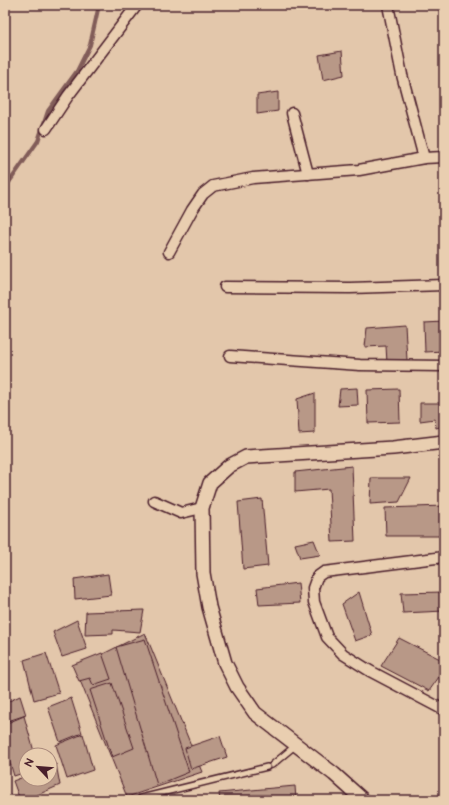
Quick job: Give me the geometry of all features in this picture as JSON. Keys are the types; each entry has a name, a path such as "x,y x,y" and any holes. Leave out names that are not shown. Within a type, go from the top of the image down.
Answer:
{"street":[{"path":"46,129 68,96 137,5"},
{"path":"388,5 402,75 424,158"},
{"path":"292,113 308,174"},
{"path":"169,252 192,210 203,194 213,186 253,178 359,170 424,158 444,157"},
{"path":"225,287 350,288 444,286"},
{"path":"230,356 360,365 444,366"},
{"path":"362,800 334,774 255,713 237,687 225,663 208,607 203,573 202,508 210,483 229,466 246,457 393,448 444,442"},
{"path":"154,502 181,513 202,508"},
{"path":"444,557 324,572 317,577 313,588 314,602 327,637 343,654 370,671 444,710"}],"lane":[{"path":"141,798 270,766 297,745"}],"building":[{"path":"342,51 344,75 323,80 319,55"},
{"path":"278,92 278,111 257,114 257,95"},
{"path":"444,321 444,351 425,352 424,322"},
{"path":"405,325 407,360 387,363 386,346 365,347 367,328"},
{"path":"357,388 358,405 338,406 340,389"},
{"path":"399,389 400,422 368,423 367,390"},
{"path":"315,393 315,433 299,434 297,399"},
{"path":"420,403 444,403 444,426 436,428 435,419 420,421"},
{"path":"352,466 355,541 332,542 329,489 295,492 295,472"},
{"path":"371,478 411,478 399,502 370,504"},
{"path":"262,499 268,566 243,569 238,502"},
{"path":"444,506 444,536 386,536 385,508"},
{"path":"314,540 320,555 300,558 295,544"},
{"path":"108,574 111,595 75,599 74,579"},
{"path":"298,583 300,603 259,605 257,588"},
{"path":"359,592 372,635 355,641 342,604"},
{"path":"444,592 444,611 403,613 401,593"},
{"path":"144,610 140,632 113,630 113,634 85,635 86,612"},
{"path":"77,620 87,649 62,657 53,632"},
{"path":"145,633 202,772 127,797 75,668"},
{"path":"399,638 444,661 444,670 429,691 381,666"},
{"path":"145,639 189,772 157,785 116,647"},
{"path":"46,653 59,693 34,700 24,660"},
{"path":"102,653 111,679 93,685 90,678 79,681 72,665"},
{"path":"112,683 134,748 112,757 90,690"},
{"path":"20,696 26,715 5,722 5,703"},
{"path":"71,698 82,733 60,742 48,707"},
{"path":"24,716 33,747 18,747 18,775 14,776 5,746 5,724"},
{"path":"83,734 93,770 67,779 58,747 56,745"},
{"path":"220,736 227,757 191,769 185,748"},
{"path":"58,774 60,785 58,786"},
{"path":"18,779 18,787 55,787 26,800 20,800 13,781"},
{"path":"295,786 296,800 220,800 219,793"}],"waterway":[{"path":"5,188 38,141 48,111 77,71 90,45 99,5"}]}
